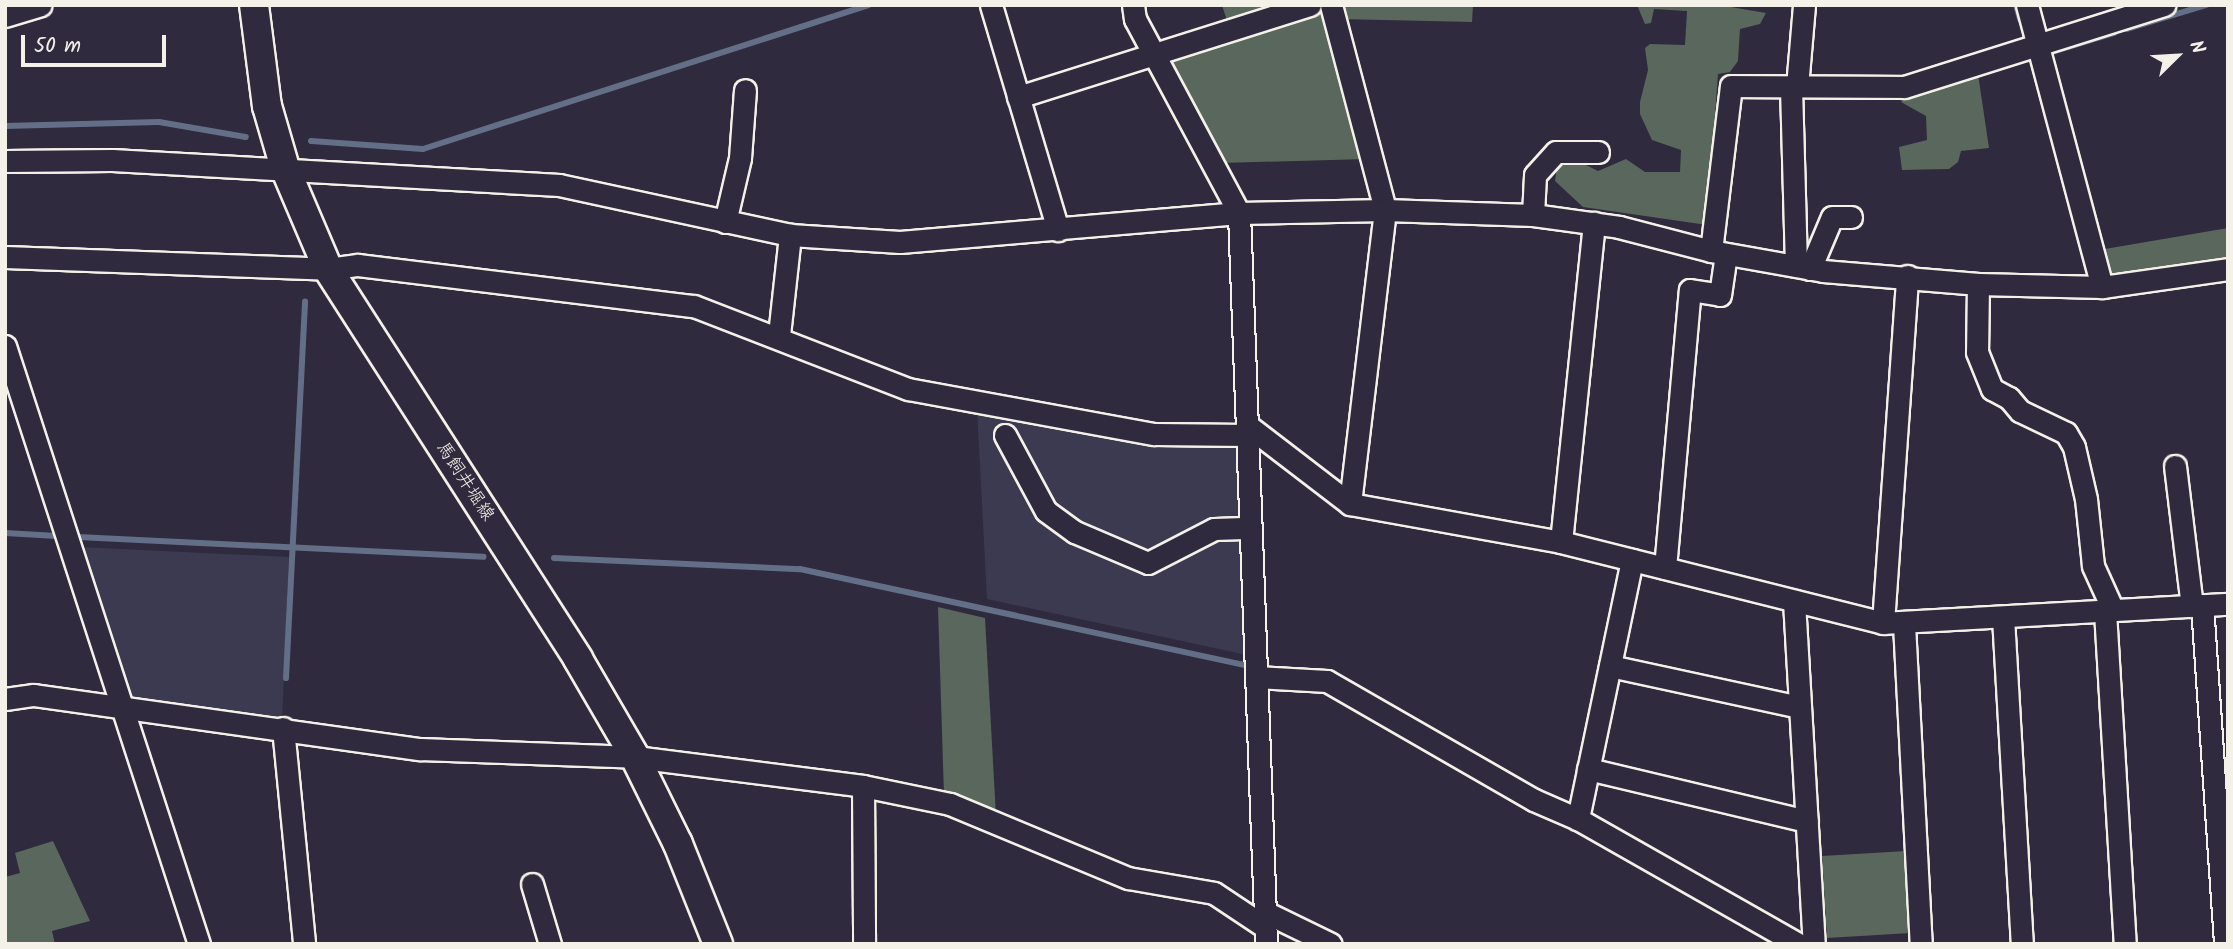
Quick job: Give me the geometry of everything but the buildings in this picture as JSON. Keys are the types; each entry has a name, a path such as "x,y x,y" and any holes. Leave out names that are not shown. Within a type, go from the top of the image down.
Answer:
{"main road":[{"name":"馬飼井堀線","path":"254,5 267,106 285,168 328,270 578,659 635,757 678,844 718,944"}],"street":[{"path":"5,16 40,5"},
{"path":"991,5 1058,230"},
{"path":"1133,5 1154,55 1239,213 1265,928"},
{"path":"1018,97 1310,5"},
{"path":"1331,5 1385,210 1350,505"},
{"path":"1803,267 1794,87 1804,5"},
{"path":"2027,5 2102,287"},
{"path":"1665,568 1690,290 1720,295 1718,252 1731,86 1903,87 2164,5"},
{"path":"725,222 740,158 745,90"},
{"path":"1533,215 1535,175 1556,152 1598,152"},
{"path":"5,161 112,160 559,185 790,235 900,242 1239,213 1385,210 1533,215 1594,223 1718,252 1803,267 1978,284 2102,287 2228,269"},
{"path":"1803,267 1832,216 1851,217"},
{"path":"1560,542 1594,223"},
{"path":"779,335 790,235"},
{"path":"5,257 328,270 358,265 694,306 779,335 908,389 1154,434 1247,430 1350,505 1560,542 1893,624 2228,604"},
{"path":"1907,276 1893,624 1921,944"},
{"path":"1978,284 1977,352 1992,389 2009,398 2020,411 2066,433 2074,447 2092,566 2109,611 2125,944"},
{"path":"5,346 125,706 199,944"},
{"path":"1005,435 1046,511 1075,532 1149,563 1214,529 1251,528"},
{"path":"2175,466 2197,606 2225,944"},
{"path":"1578,819 1632,560"},
{"path":"1794,601 1814,944"},
{"path":"2003,617 2022,944"},
{"path":"1610,666 1800,707"},
{"path":"1256,677 1327,681 1534,800 1578,819 1798,944"},
{"path":"5,699 34,695 420,749 635,757 863,786 950,804 1128,878 1214,892 1265,928 1331,944"},
{"path":"283,728 304,944"},
{"path":"1588,769 1807,821"},
{"path":"863,786 864,944"},
{"path":"532,884 550,944"}],"shaded area":[{"path":"977,409 1236,444 1240,449 1247,655 987,599"},
{"path":"80,547 289,557 282,720 134,701"}],"green space":[{"path":"1222,5 1295,5 1229,27"},
{"path":"1320,5 1327,6 1367,159 1221,163 1163,56"},
{"path":"1336,5 1473,5 1472,22 1339,19"},
{"path":"1637,5 1719,5 1766,13 1760,24 1740,29 1738,61 1730,72 1718,74 1707,225 1583,207 1555,181 1558,160 1580,162 1598,171 1626,159 1645,172 1680,172 1681,150 1652,140 1640,114 1640,102 1648,70 1645,48 1650,44 1685,45 1687,11 1654,9 1651,23 1645,24"},
{"path":"1978,74 1989,148 1961,151 1958,162 1949,169 1902,170 1899,147 1927,140 1926,116 1901,102 1906,96"},
{"path":"2228,228 2228,258 2106,277 2099,250"},
{"path":"938,607 985,618 996,816 944,795"},
{"path":"53,841 90,921 52,931 55,944 5,944 5,877 20,873 15,853"},
{"path":"1906,851 1911,933 1827,938 1822,856"}],"waterway":[{"path":"311,141 423,149 868,5"},
{"path":"2016,5 2020,19"},
{"path":"2127,29 2206,5"},
{"path":"2052,52 2114,33"},
{"path":"5,126 159,122 246,137"},
{"path":"286,678 305,301"},
{"path":"5,533 57,536"},
{"path":"78,537 484,557"},
{"path":"554,558 800,569 1244,665"}]}
